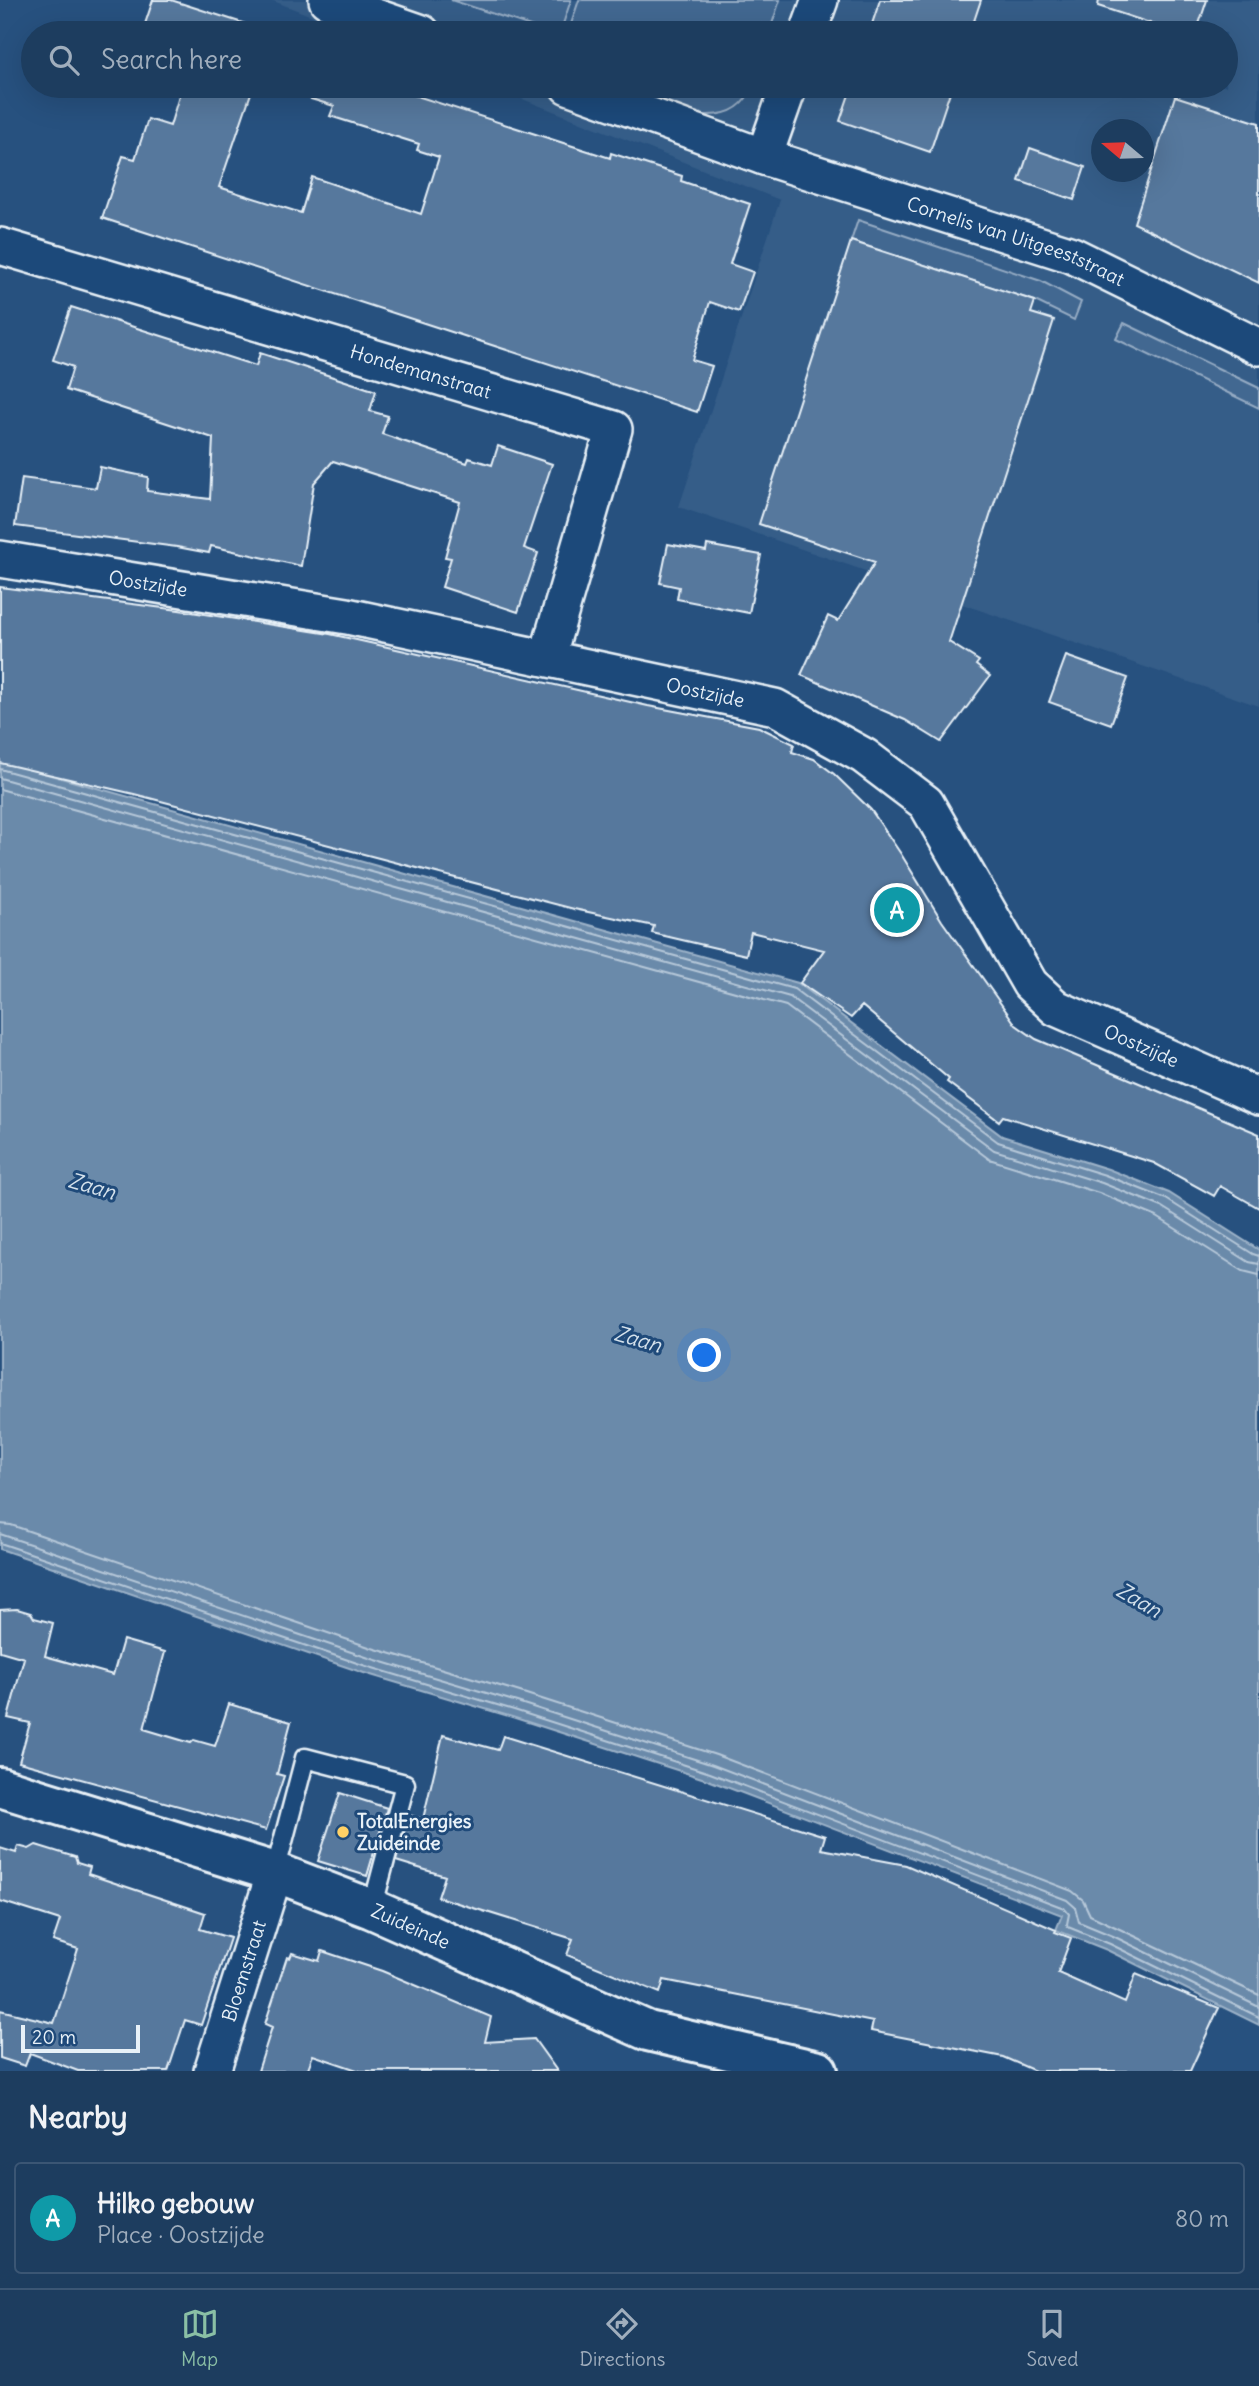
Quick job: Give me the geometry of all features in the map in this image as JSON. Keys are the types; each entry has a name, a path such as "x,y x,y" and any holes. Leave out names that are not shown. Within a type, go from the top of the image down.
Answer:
{"street":[{"path":"812,21 820,0"},
{"path":"335,1 389,21"},
{"name":"Cornelis van Uitgeeststraat","path":"601,98 764,157 1072,255 1259,347"},
{"path":"764,157 785,98"},
{"name":"Hondemanstraat","path":"0,246 614,429 547,658"},
{"name":"Oostzijde","path":"0,559 346,616 775,707 864,756 926,803 1030,984 1056,1009 1259,1097"},
{"name":"Zuideinde","path":"0,1787 275,1872 372,1909 649,2031 818,2071"},
{"name":"Bloemstraat","path":"212,2071 275,1872"}],"lane":[{"path":"275,1872 305,1758 405,1784 372,1909"}],"shaded area":[{"path":"271,0 1259,0 1259,706 679,507 780,200 520,98 1238,98 1238,21 324,21"},
{"path":"451,0 571,0 564,21 515,21"},
{"path":"579,0 780,0 773,21 572,21"},
{"path":"641,98 745,98 742,103 727,112 708,115 665,107"},
{"path":"858,220 1041,281 1081,302 1074,320 1035,301 851,241"},
{"path":"1124,323 1259,388 1259,408 1116,339"}],"water":[{"name":"Zaan","path":"0,761 798,983 1002,1136 1108,1169 1169,1193 1259,1250 1259,2025 1107,1950 1056,1930 1062,1915 708,1780 364,1673 0,1549"}],"building":[{"path":"153,0 171,0 236,21 146,21"},
{"path":"880,0 981,0 974,21 873,21"},
{"path":"1099,0 1207,0 1200,21 1144,21 1098,6"},
{"path":"178,98 249,98 219,187 301,213 312,177 421,214 439,157 417,150 419,144 330,116 334,106 311,99 423,98 610,158 611,153 682,176 681,181 750,204 730,264 753,272 739,312 710,302 692,360 712,366 697,412 102,218 123,156 135,159 148,119 170,126"},
{"path":"848,98 948,98 930,152 840,121"},
{"path":"1174,98 1259,123 1259,283 1134,223 1147,182 1154,182 1154,161"},
{"path":"1030,148 1085,167 1074,200 1019,181"},
{"path":"851,241 1035,301 1031,313 1054,320 949,642 979,661 976,665 990,676 941,742 905,720 801,675 828,616 838,621 875,562 759,524"},
{"path":"71,307 256,366 260,353 376,391 370,411 388,416 382,434 467,463 469,458 492,465 498,446 552,464 524,548 538,553 518,612 442,587 451,558 445,557 460,502 333,461 314,483 301,566 211,546 209,553 15,526 22,478 96,488 100,467 148,477 147,491 210,499 213,438 66,390 73,367 53,360"},
{"path":"668,544 706,551 707,545 761,555 749,613 677,599 679,587 660,583"},
{"path":"0,587 179,610 330,634 648,706 759,727 794,744 792,752 814,759 834,774 871,810 942,921 1016,1025 1036,1039 1259,1134 1259,1208 1220,1186 1214,1196 1154,1163 1003,1116 999,1121 947,1082 949,1079 862,1006 851,1018 800,983 824,950 751,932 746,955 652,933 654,926 574,909 134,794 0,763"},
{"path":"1066,656 1128,678 1111,724 1049,702"},
{"path":"17,1609 31,1613 34,1618 53,1623 45,1656 113,1675 123,1640 165,1652 144,1729 191,1743 194,1740 215,1746 229,1704 291,1722 277,1774 284,1776 266,1830 19,1762 30,1723 8,1718 24,1658 0,1651 0,1610"},
{"path":"443,1735 498,1750 503,1736 825,1836 821,1849 906,1865 1071,1938 1058,1973 1125,2003 1136,1974 1219,2008 1190,2071 1035,2071 1003,2057 871,2031 873,2022 664,1980 660,1993 567,1955 573,1939 438,1897 445,1876 396,1861 409,1815 423,1819"},
{"path":"340,1793 387,1808 367,1876 318,1861"},
{"path":"36,1845 75,1857 77,1863 90,1867 88,1874 205,1913 200,1929 230,1938 201,2025 185,2020 168,2071 78,2071 30,2053 25,2066 0,2058 0,2010 54,2023 78,1949 53,1941 60,1920 0,1901 0,1848 16,1853 18,1846 29,1849"},
{"path":"322,1951 382,1971 491,2017 485,2042 534,2039 557,2071 360,2071 313,2055 307,2071 258,2071 272,2027 265,2024 287,1957 290,1958 292,1953 319,1961"}],"place":[{"name":"Hilko gebouw","path":"897,910"},
{"name":"TotalEnergies Zuideinde","path":"343,1832"}]}
